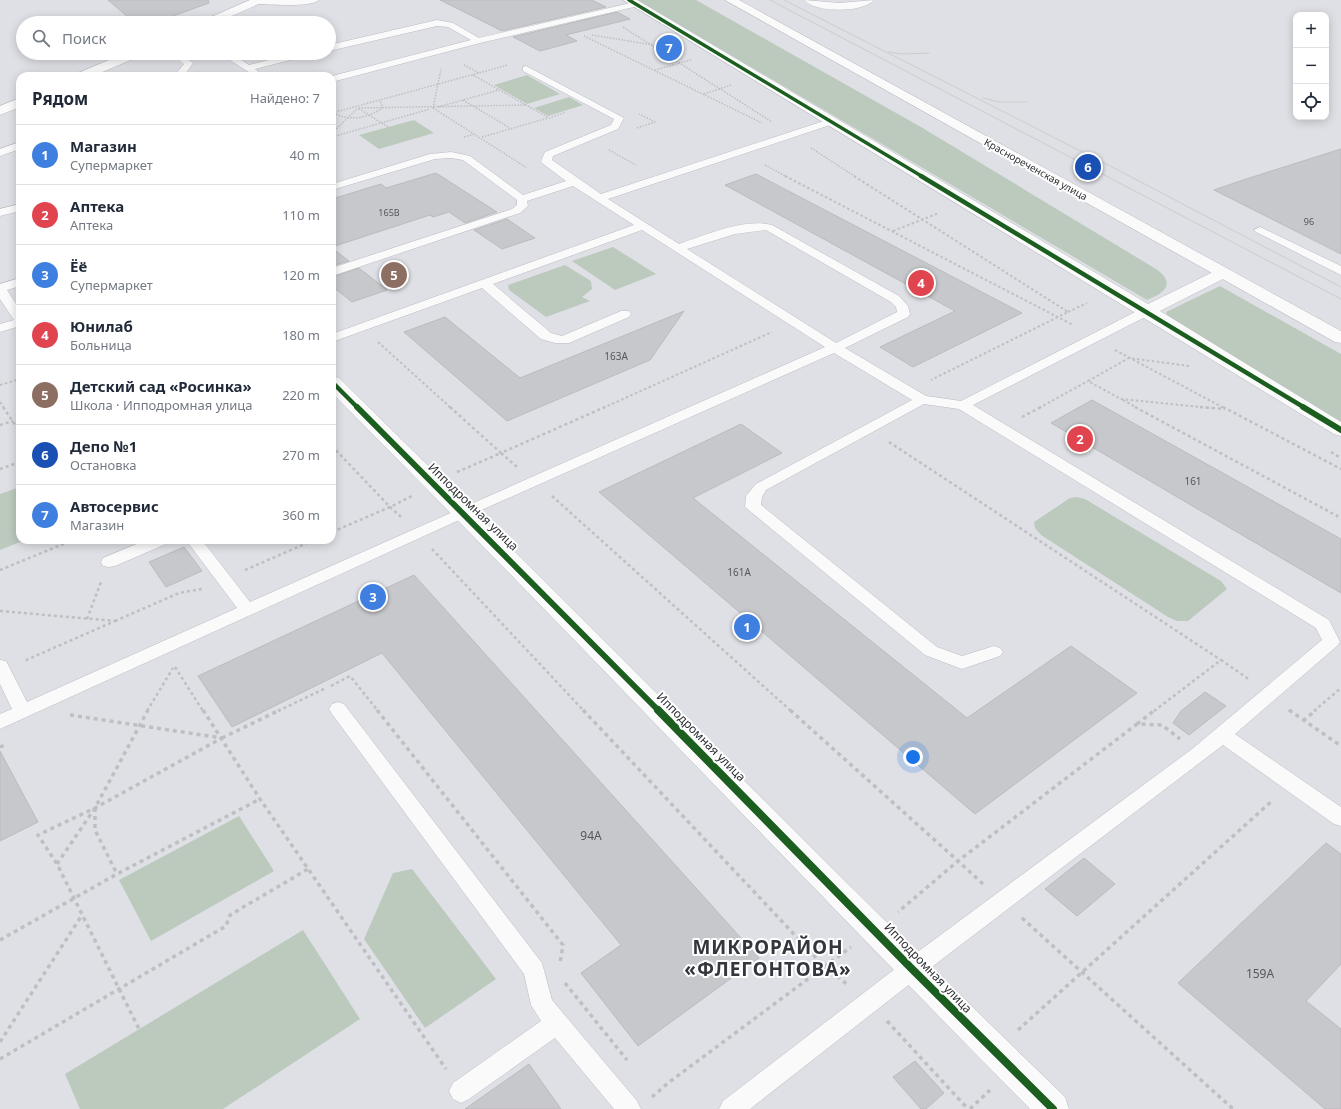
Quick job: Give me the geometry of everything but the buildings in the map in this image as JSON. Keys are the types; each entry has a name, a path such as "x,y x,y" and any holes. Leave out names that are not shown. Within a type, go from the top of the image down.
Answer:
{"street":[{"path":"221,16 255,0"},
{"name":"Краснореченская улица","path":"731,0 1341,338"},
{"path":"810,0 831,6 846,7 868,0"},
{"path":"632,2 833,121 1341,430"},
{"path":"91,72 120,60"},
{"path":"0,110 16,104"},
{"path":"1147,311 1223,273"},
{"name":"Ипподромная улица","path":"336,386 463,512 876,930 912,969 1054,1109"}],"lane":[{"path":"255,0 299,2 315,0"},
{"path":"336,78 478,41 599,13 632,2"},
{"path":"336,46 437,23 450,25 478,41"},
{"path":"182,72 190,63 185,60"},
{"path":"235,60 253,72"},
{"path":"247,68 279,60"},
{"path":"526,69 619,118 615,128 549,154 546,161 574,182 835,348 922,400 963,405 1001,428 1323,624 1330,642 1199,754 912,969 731,1109"},
{"path":"601,198 833,121"},
{"path":"0,153 16,147"},
{"path":"336,186 434,156 451,155 466,158 522,199"},
{"path":"522,199 574,182"},
{"path":"336,271 516,211 522,206 522,199"},
{"path":"0,213 16,208"},
{"path":"336,337 643,226"},
{"path":"0,722 463,512 835,348 904,314 902,306 895,300 768,228 753,226 741,228 679,248"},
{"path":"1260,230 1341,271"},
{"path":"16,283 0,289 16,315"},
{"path":"485,284 546,336 555,339 564,340 625,314"},
{"path":"963,405 1147,311"},
{"path":"0,328 16,322"},
{"path":"922,400 761,487 754,496 753,507 931,651 962,663 994,652"},
{"path":"109,562 151,544"},
{"path":"197,544 247,609"},
{"path":"1,668 22,711"},
{"path":"338,709 534,970 542,1005 629,1109"},
{"path":"1223,735 1341,818"},
{"path":"461,1091 557,1023"}],"path":[{"path":"599,13 777,125"},
{"path":"592,35 667,47"},
{"path":"584,36 763,124"},
{"path":"655,70 692,60"},
{"path":"460,62 479,73"},
{"path":"336,112 514,63"},
{"path":"433,108 439,84 441,64"},
{"path":"473,75 549,118"},
{"path":"703,94 732,85"},
{"path":"336,136 499,90"},
{"path":"379,100 382,104 382,108"},
{"path":"462,100 510,129"},
{"path":"482,137 593,104"},
{"path":"357,107 433,108 527,105"},
{"path":"357,107 388,127"},
{"path":"336,129 357,107"},
{"path":"336,115 348,118 369,115 382,108"},
{"path":"433,108 482,137 557,188"},
{"path":"632,130 655,122 635,112"},
{"path":"806,145 1068,312"},
{"path":"607,149 639,166"},
{"path":"764,164 1076,327"},
{"path":"893,231 943,210"},
{"path":"908,391 1090,301"},
{"path":"1114,349 1341,469"},
{"path":"1001,428 1129,358 1195,366"},
{"path":"0,385 16,380"},
{"path":"1088,381 1341,518"},
{"path":"1121,399 1227,409"},
{"path":"0,402 16,426"},
{"path":"0,426 13,421"},
{"path":"868,429 1221,660 1269,693 1303,721 1341,746"},
{"path":"336,450 406,522"},
{"path":"453,474 501,453 534,481"},
{"path":"0,469 16,463"},
{"path":"336,530 390,507"},
{"path":"0,570 63,544"},
{"path":"430,546 824,966 849,986"},
{"path":"87,619 109,562"},
{"path":"0,611 115,621 1,668"},
{"path":"983,884 958,861 1221,660"},
{"path":"57,864 95,808 138,726 174,666 222,738 260,799 359,940 461,1091"},
{"path":"1303,721 1341,688"},
{"path":"68,715 222,738"},
{"path":"1137,724 1162,725 1199,754"},
{"path":"139,1029 57,864 38,835 95,808 222,738"},
{"path":"0,747 9,743"},
{"path":"1017,1031 1292,784"},
{"path":"0,940 117,874 260,799"},
{"path":"95,808 95,830 117,874"},
{"path":"0,1059 118,988 226,926 230,915 308,869"},
{"path":"0,1042 82,915"},
{"path":"1019,916 1233,1109"},
{"path":"650,1100 674,1078 824,966 876,930"},
{"path":"883,1017 969,1109 992,1089"}],"green space":[{"path":"637,0 696,0 921,127 1156,269 1166,279 1166,287 1159,294 1147,300"},
{"path":"527,75 560,94 527,104 494,85"},
{"path":"569,97 583,105 548,116 534,108"},
{"path":"414,120 434,133 379,149 359,135"},
{"path":"613,247 656,274 615,290 572,261"},
{"path":"565,265 591,281 592,289 582,297 590,301 546,317 509,290 508,285"},
{"path":"1220,286 1341,354 1341,427 1170,322 1166,312"},
{"path":"16,488 16,544 0,550 0,494"},
{"path":"1076,497 1085,499 1221,581 1227,589 1188,621 1177,621 1168,617 1041,535 1035,528 1034,522 1070,498"},
{"path":"239,816 274,871 151,941 119,880"},
{"path":"412,869 496,979 425,1028 364,939 393,873"},
{"path":"303,930 360,1019 223,1109 80,1109 65,1074"}],"tram line":[{"path":"770,0 1341,299"},
{"path":"784,0 1116,169 1341,287"},
{"path":"889,52 902,54 929,53"},
{"path":"983,98 999,102 1027,102"}],"cycle path":[{"path":"629,0 1147,311 1341,430"},
{"path":"336,386 475,524 912,969 1053,1109"}],"place":[{"name":"Автосервис","path":"669,48"},
{"name":"Депо №1","path":"1088,167"},
{"name":"Детский сад «Росинка»","path":"394,275"},
{"name":"Юнилаб","path":"921,283"},
{"name":"Аптека","path":"1080,439"},
{"name":"Ёё","path":"373,597"},
{"name":"Магазин","path":"747,627"}],"district":[{"name":"МИКРОРАЙОН «ФЛЕГОНТОВА»","path":"768,958"}]}
